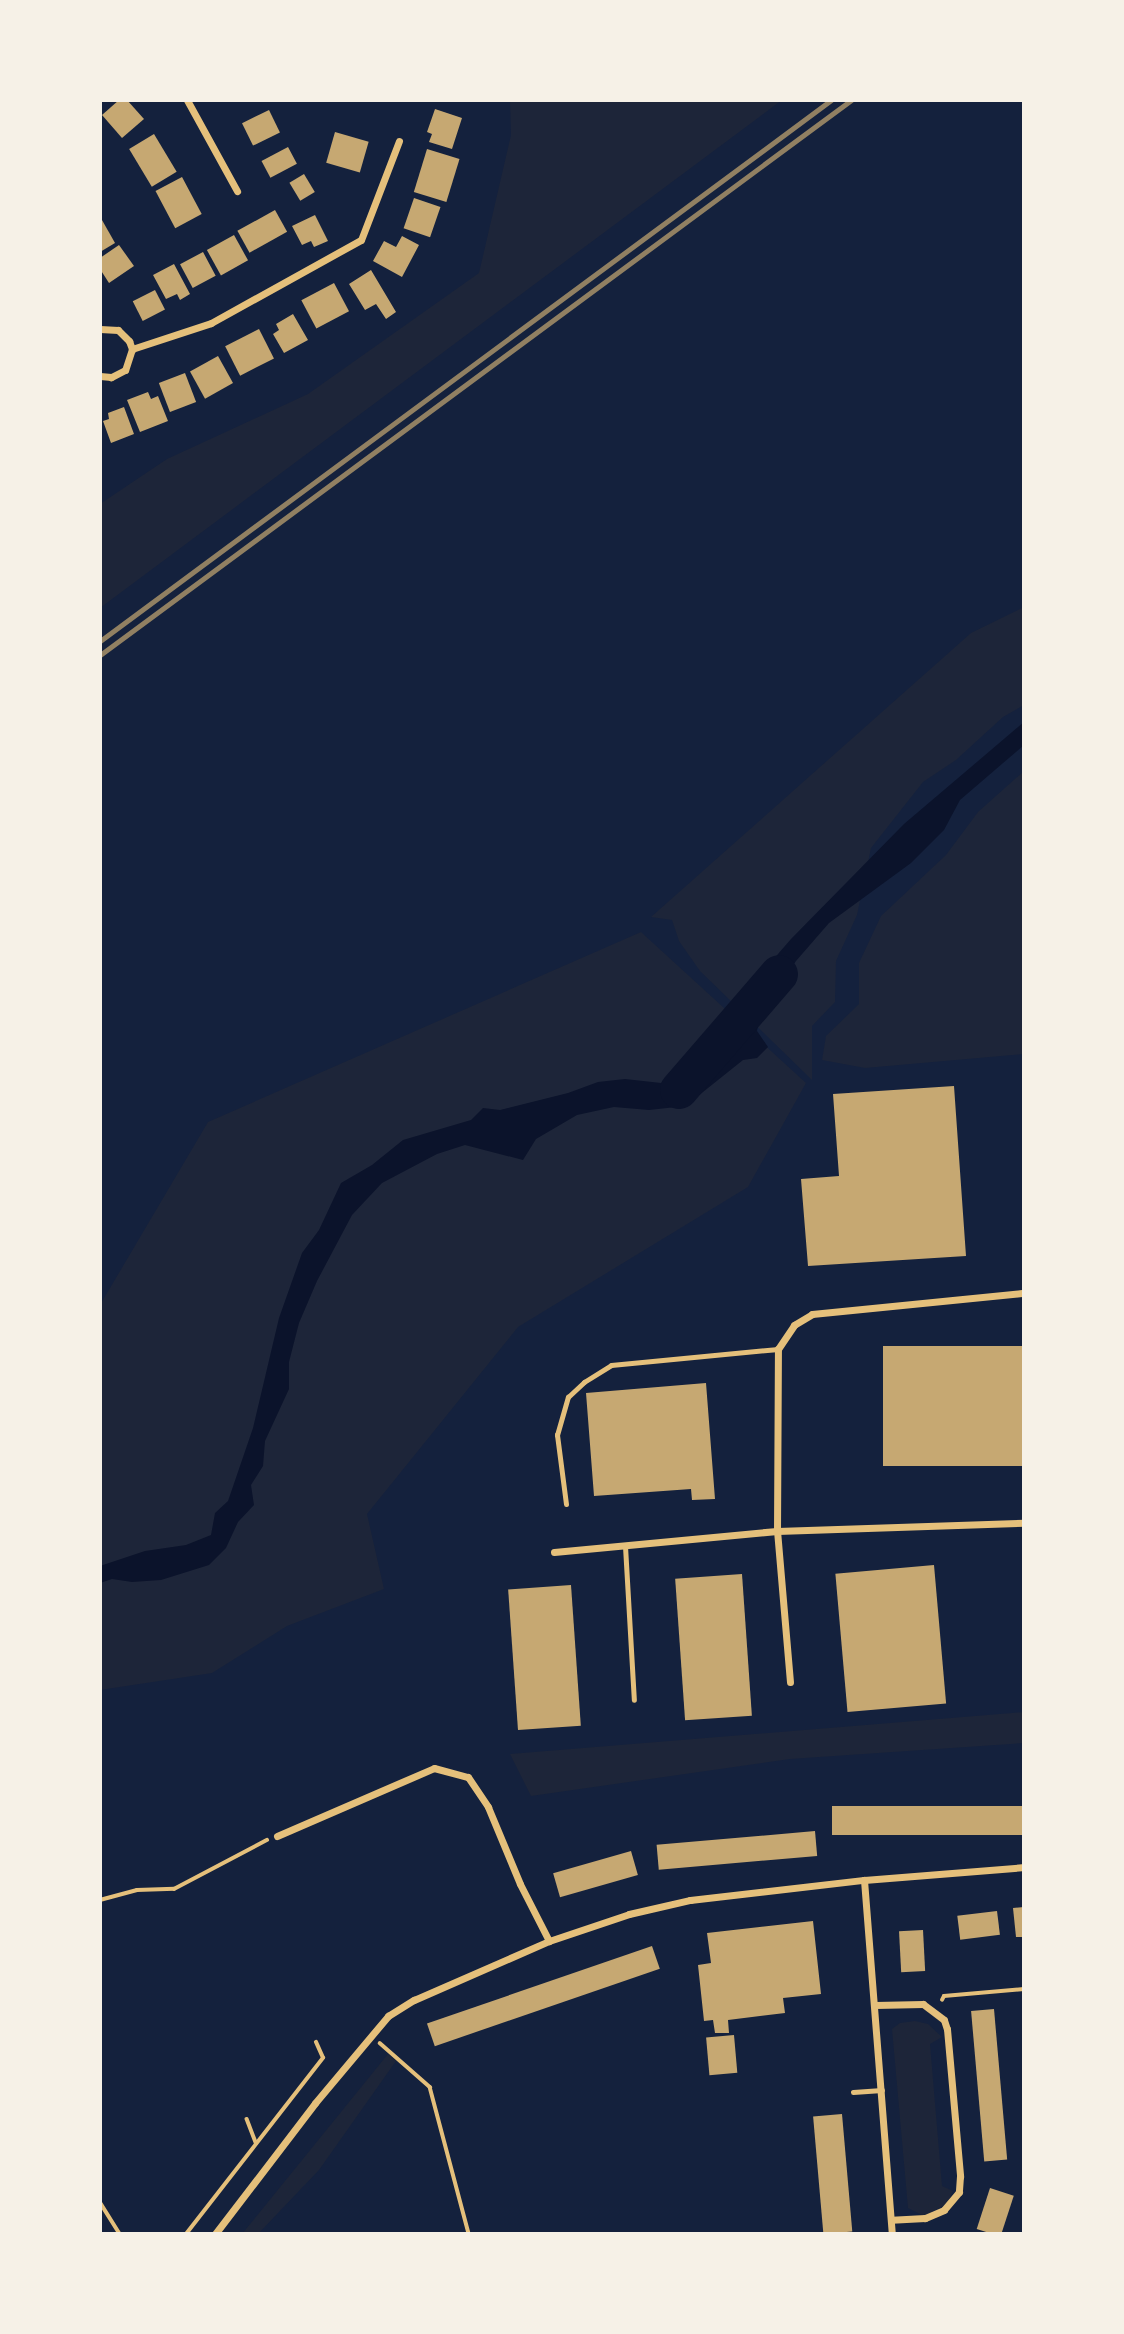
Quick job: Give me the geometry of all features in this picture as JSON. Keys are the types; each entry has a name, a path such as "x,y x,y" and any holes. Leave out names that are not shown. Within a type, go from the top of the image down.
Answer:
{"street":[{"path":"187,100 237,191"},
{"path":"132,349 211,323 361,240 399,141"},
{"path":"100,329 118,330 129,341 132,349 125,370 111,377 100,376"},
{"path":"790,1682 778,1531 778,1349 794,1325 812,1314 1024,1293"},
{"path":"554,1552 778,1531 1024,1523"},
{"path":"277,1836 434,1768 468,1777 488,1807 520,1884 550,1941"},
{"path":"215,2234 388,2016 414,2000 550,1941 629,1914 690,1900 864,1880 1024,1867"},
{"path":"864,1880 892,2234"},
{"path":"875,2006 923,2004 936,2012 947,2029 959,2192 953,2203 935,2215 892,2220"}],"lane":[{"path":"566,1504 557,1435 568,1397 584,1381 611,1365 778,1349"},
{"path":"625,1546 634,1700"},
{"path":"853,2092 881,2090"}],"path":[{"path":"100,1900 137,1890 174,1889 277,1836"},
{"path":"936,2012 944,1996 1024,1989"},
{"path":"371,2036 430,2087 468,2234"},
{"path":"186,2234 323,2058 316,2042"},
{"path":"247,2119 256,2143"},
{"path":"100,2202 120,2234"}],"shaded area":[{"path":"510,100 782,100 100,608 100,504 167,459 308,394 479,273 511,135"},
{"path":"1024,607 1024,705 1003,717 956,760 923,782 871,848 857,915 836,961 835,1002 812,1026 812,1080 700,971 679,941 672,920 651,917 971,633"},
{"path":"1024,722 1024,745 960,800 944,830 911,863 829,923 796,961 761,1009 757,1031 768,1047 757,1058 743,1060 698,1096 676,1107 649,1110 614,1107 577,1115 536,1139 523,1160 465,1145 437,1154 382,1183 352,1215 317,1281 299,1323 289,1362 289,1389 265,1441 263,1466 251,1485 254,1505 238,1522 226,1548 209,1565 161,1580 132,1582 112,1579 100,1583 100,1566 145,1551 186,1545 211,1535 215,1513 228,1501 253,1428 279,1318 302,1253 319,1230 341,1183 372,1165 403,1140 471,1120 483,1108 500,1110 568,1093 598,1082 625,1079 661,1083 690,1062 729,1044 740,1035 752,984 791,939 904,824"},
{"path":"1024,771 1024,1054 865,1068 822,1060 826,1036 859,1004 859,963 881,916 946,855 978,812"},
{"path":"641,932 806,1083 748,1187 518,1327 367,1514 384,1589 287,1626 212,1673 100,1690 100,1305 208,1122"},
{"path":"1024,1712 1024,1743 790,1759 531,1796 510,1754"},
{"path":"915,2021 928,2024 942,2037 930,2044 942,2186 953,2191 947,2204 924,2216 908,2208 892,2029 900,2023"},
{"path":"388,2054 396,2061 319,2170 258,2234 242,2234"}],"building":[{"path":"119,100 127,100 144,119 122,138 102,115"},
{"path":"435,109 462,118 452,149 429,142 432,134 427,132"},
{"path":"269,110 280,132 253,146 242,123"},
{"path":"335,132 369,142 360,172 326,163"},
{"path":"154,134 177,172 152,187 129,149"},
{"path":"288,147 297,164 270,178 262,161"},
{"path":"427,149 460,159 446,202 414,192"},
{"path":"304,174 315,192 300,201 289,183"},
{"path":"182,177 202,214 175,228 156,191"},
{"path":"414,198 440,207 430,237 404,228"},
{"path":"275,210 287,232 250,253 237,231"},
{"path":"315,215 328,241 314,247 311,241 302,245 292,226"},
{"path":"102,220 115,243 100,252 100,222"},
{"path":"234,235 248,260 221,275 207,250"},
{"path":"402,236 419,245 402,277 373,261 384,241 396,247"},
{"path":"119,245 134,266 109,283 100,269 100,258"},
{"path":"203,252 216,276 193,288 180,264"},
{"path":"174,264 190,294 180,300 177,294 166,299 153,275"},
{"path":"371,270 396,312 386,319 376,304 365,310 349,284"},
{"path":"334,283 349,311 316,329 301,300"},
{"path":"155,290 165,310 143,321 133,301"},
{"path":"293,314 308,340 284,353 273,334 279,330 276,324"},
{"path":"259,329 274,358 240,376 225,346"},
{"path":"218,356 233,383 205,399 190,372"},
{"path":"185,373 196,402 170,412 159,383"},
{"path":"148,392 151,399 158,396 168,421 140,432 127,400"},
{"path":"124,407 134,434 111,443 103,421 109,419 108,413"},
{"path":"954,1086 966,1256 808,1266 801,1179 839,1176 833,1094"},
{"path":"883,1346 1024,1346 1024,1466 883,1466"},
{"path":"706,1383 715,1499 692,1500 691,1489 594,1496 586,1393"},
{"path":"934,1565 946,1703 847,1712 835,1574"},
{"path":"742,1574 752,1716 685,1720 675,1579"},
{"path":"571,1585 581,1726 518,1730 508,1589"},
{"path":"832,1806 1024,1806 1024,1835 832,1835"},
{"path":"815,1831 817,1856 659,1870 657,1845"},
{"path":"631,1851 638,1875 560,1897 553,1873"},
{"path":"1024,1907 1024,1937 1016,1937 1013,1908"},
{"path":"997,1911 1000,1935 960,1940 957,1916"},
{"path":"813,1921 821,1994 783,1998 785,2013 728,2020 729,2033 715,2033 713,2020 704,2021 698,1965 711,1963 707,1933"},
{"path":"923,1930 925,1971 901,1972 899,1931"},
{"path":"652,1946 660,1969 435,2046 427,2023"},
{"path":"994,2009 1007,2159 984,2161 971,2011"},
{"path":"734,2035 737,2073 709,2075 706,2037"},
{"path":"842,2114 852,2232 823,2234 813,2117"},
{"path":"990,2188 1014,2196 1001,2234 977,2229"}],"waterway":[{"path":"679,1090 779,974"}],"railway":[{"path":"100,641 831,100"},
{"path":"100,655 851,100"}]}
